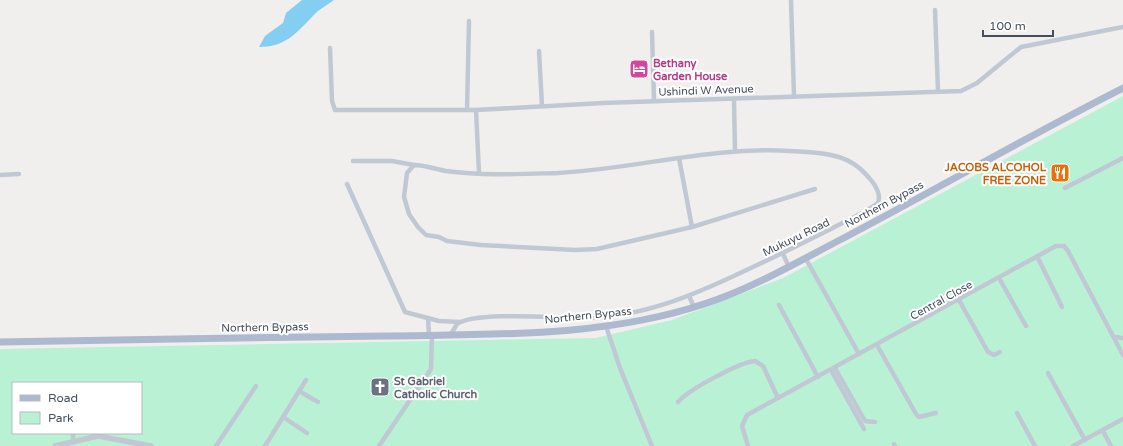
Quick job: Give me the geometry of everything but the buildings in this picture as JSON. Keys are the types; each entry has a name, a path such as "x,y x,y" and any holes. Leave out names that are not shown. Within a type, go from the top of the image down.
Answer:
{"main road":[{"name":"Northern Bypass","path":"0,342 514,334 606,326 645,319 694,307 739,291 806,259 1123,88"}],"street":[{"path":"791,0 794,96"},
{"path":"935,10 938,91"},
{"path":"467,110 469,21"},
{"name":"Ushindi W Avenue","path":"330,48 332,101 335,110 476,110 654,101 961,91 970,87 1021,47 1123,27"},
{"path":"652,32 654,101"},
{"path":"539,51 542,106"},
{"path":"734,99 735,151"},
{"path":"476,110 479,174"},
{"name":"Mukuyu Road","path":"347,184 403,309 407,313 440,321 460,322 500,316 592,317 644,310 689,296 783,254 874,207 879,201 879,195 872,181 862,170 834,155 770,150 735,151 585,171 479,174 446,171 392,161 353,161"},
{"path":"679,158 692,227"},
{"path":"1065,188 1123,158"},
{"path":"414,164 407,173 404,188 405,201 409,214 423,233 439,237 447,241 481,245 591,250 692,227 814,189"},
{"path":"0,175 19,174"},
{"name":"Central Close","path":"748,446 742,426 744,418 877,345 938,309 959,300 1038,258 1056,246 1066,248 1123,355"},
{"path":"783,254 789,267"},
{"path":"1038,258 1062,307"},
{"path":"806,259 859,354"},
{"path":"999,278 1026,326"},
{"path":"689,296 694,307"},
{"path":"959,300 988,352 994,355 1000,352"},
{"path":"779,306 818,377"},
{"path":"592,317 594,327"},
{"path":"379,446 431,369 428,318"},
{"path":"451,334 460,322"},
{"path":"606,326 617,361 652,446"},
{"path":"1114,338 1123,338"},
{"path":"877,345 916,414 919,417 936,413"},
{"path":"678,402 697,388 742,364 753,361 758,361 763,366 778,398"},
{"path":"833,369 865,421 875,422"},
{"path":"833,369 864,429"},
{"path":"1048,373 1085,440"},
{"path":"265,446 306,380"},
{"path":"216,446 256,386"},
{"path":"299,391 318,402"},
{"path":"1017,413 1035,446"},
{"path":"283,418 307,433"},
{"path":"1073,446 1123,419"},
{"path":"1103,431 1112,446"},
{"path":"73,434 73,442"},
{"path":"55,446 90,437 105,436 151,446"}],"green space":[{"path":"1123,96 1123,446 0,446 0,349 596,338 672,320 783,278"}],"water":[{"path":"302,0 334,0 318,11 293,36 278,44 259,47 265,36 283,23 286,13"}],"place":[{"name":"Bethany Garden House","path":"639,69"},
{"name":"JACOBS ALCOHOL FREE ZONE","path":"1060,173"},
{"name":"St Gabriel Catholic Church","path":"380,387"}]}
